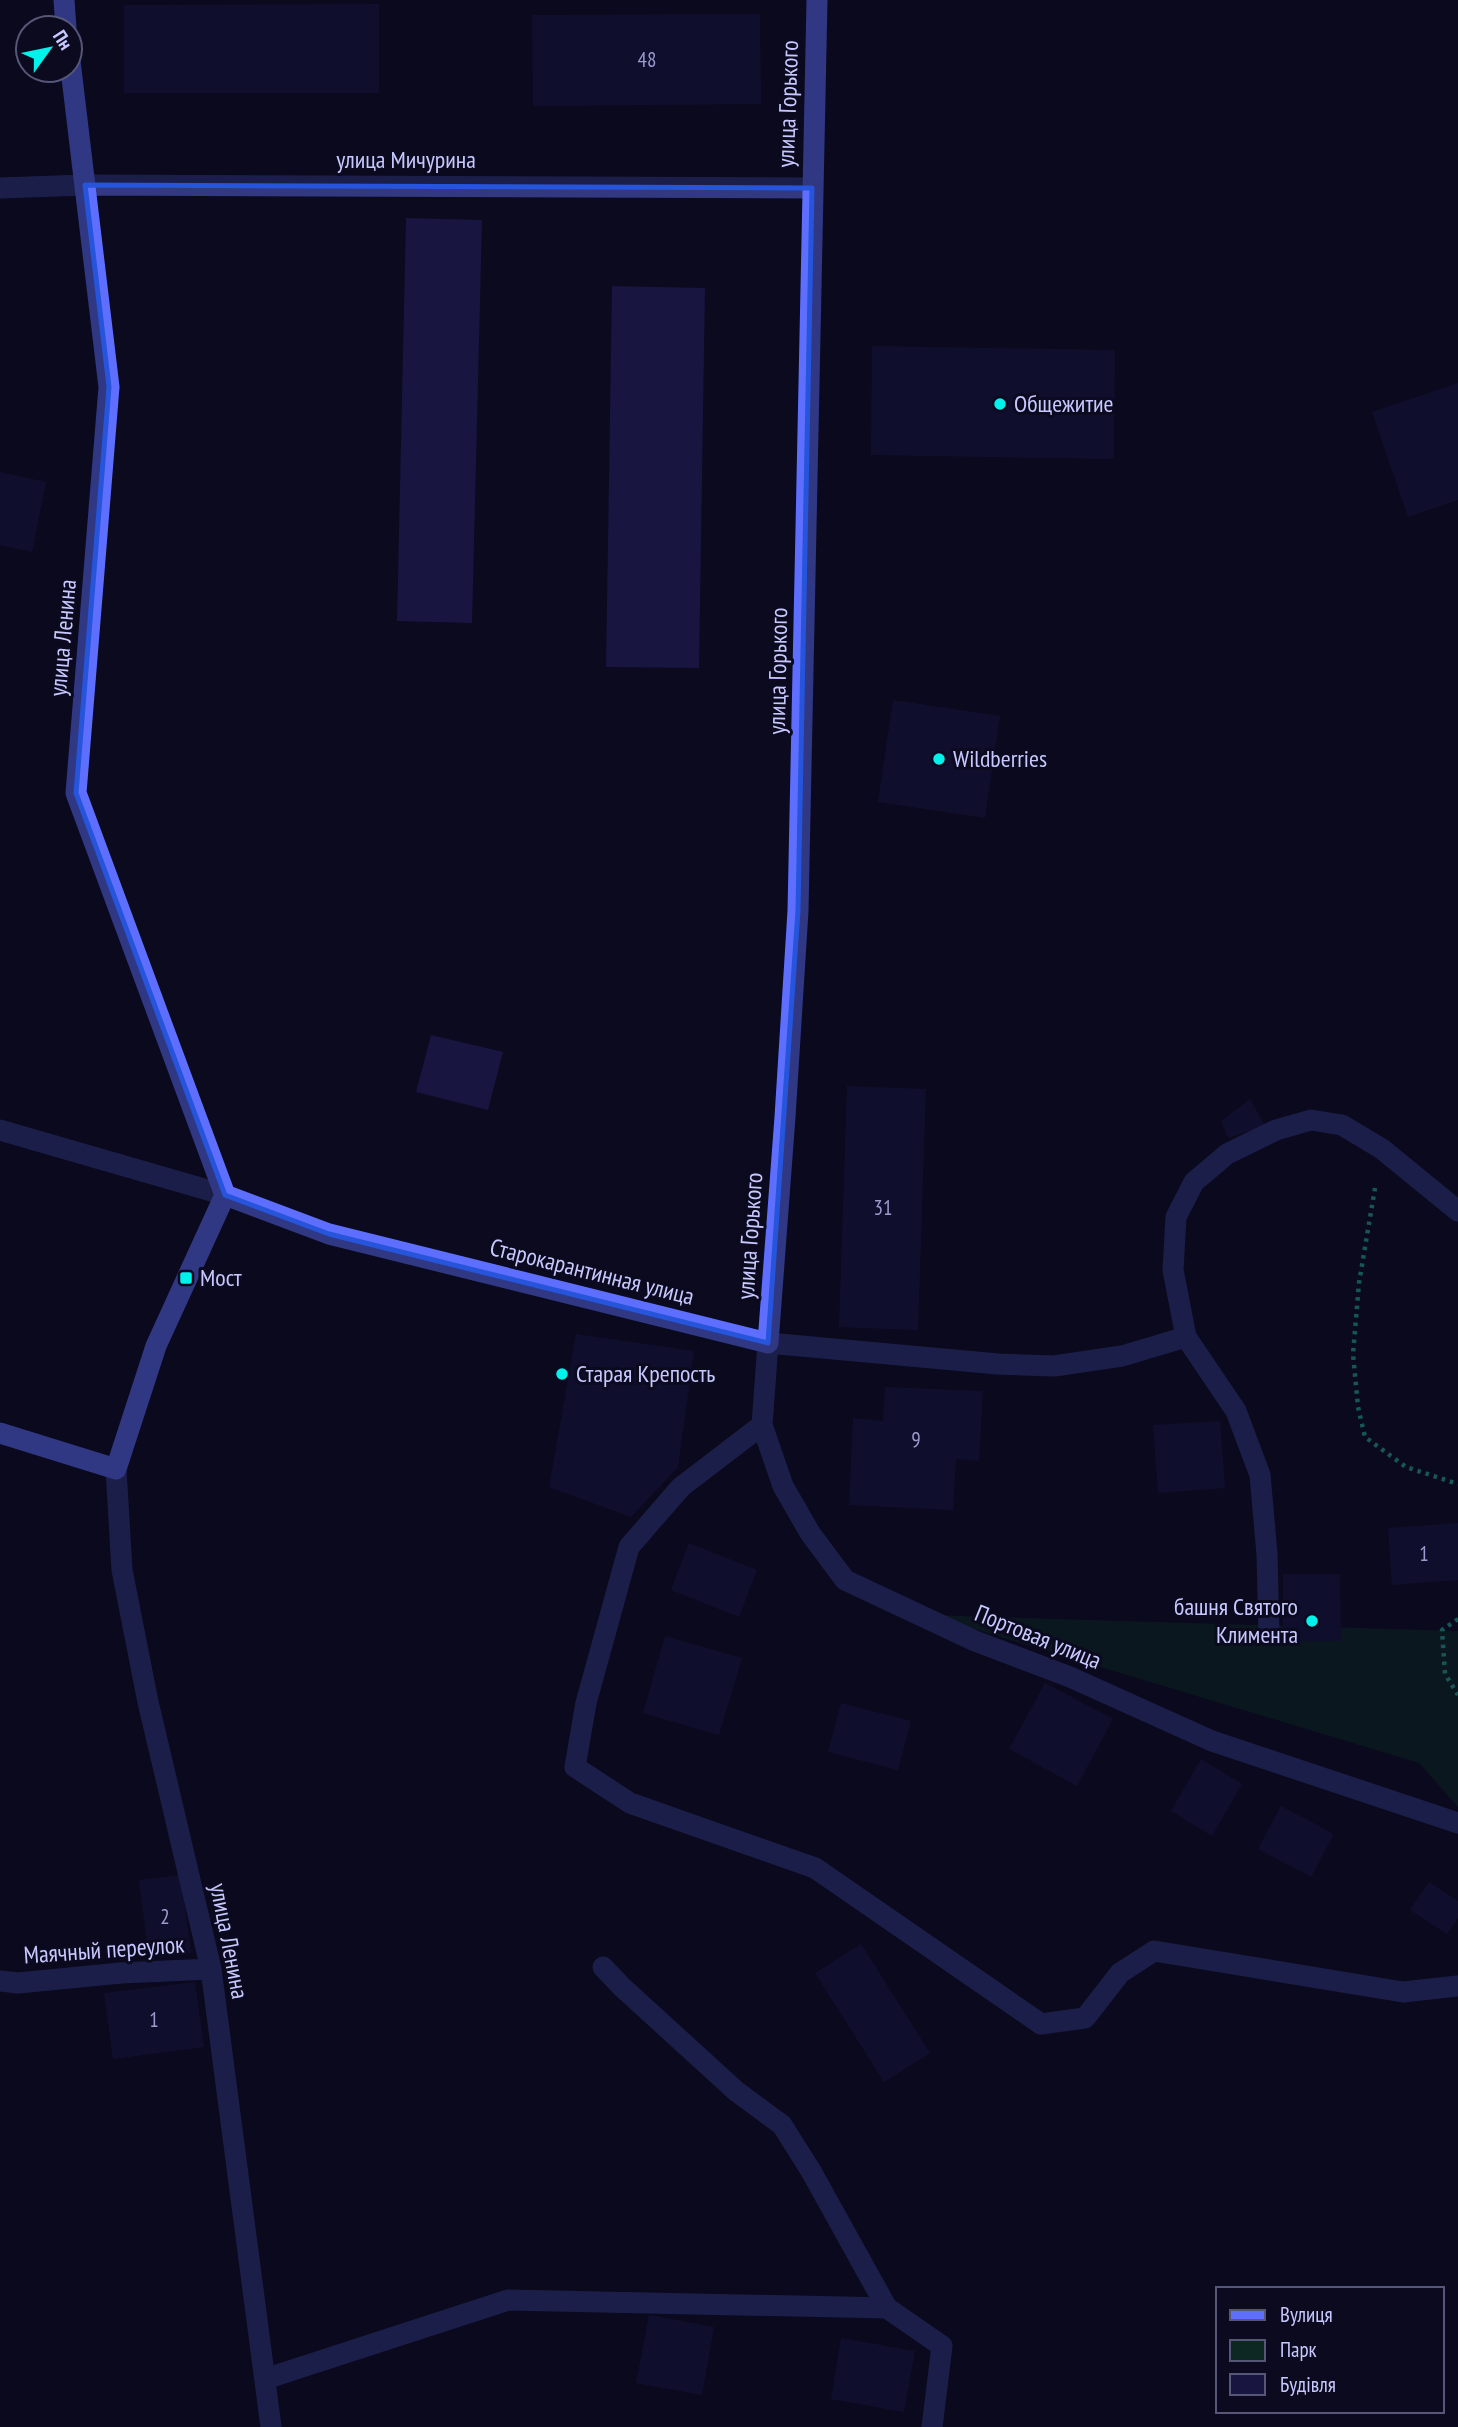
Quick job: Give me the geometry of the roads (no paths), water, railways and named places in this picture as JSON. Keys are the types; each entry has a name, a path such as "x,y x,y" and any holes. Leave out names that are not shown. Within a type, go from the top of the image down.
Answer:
{"main road":[{"name":"улица Горького","path":"768,1343 798,911 817,0"},
{"name":"улица Ленина","path":"73,84 109,387 76,793 225,1195"},
{"name":"Старокарантинная улица","path":"225,1195 329,1234 768,1343"},
{"path":"0,1433 116,1469 156,1346 225,1195"}],"street":[{"name":"улица Мичурина","path":"0,188 812,188"},
{"path":"1269,1634 1267,1554 1259,1475 1236,1411 1186,1337 1172,1270 1176,1217 1194,1182 1227,1154 1276,1130 1311,1120 1342,1125 1382,1149 1458,1211"},
{"name":"Старокарантинная улица","path":"0,1130 225,1195"},
{"name":"Старокарантинная улица","path":"768,1343 998,1364 1054,1366 1122,1356 1186,1337"},
{"name":"Портовая улица","path":"768,1343 762,1426 783,1486 810,1533 845,1580 975,1641 1070,1677 1212,1741 1458,1824"},
{"path":"762,1426 681,1487 629,1547 586,1703 575,1767 630,1803 815,1868 1041,2024 1085,2018 1120,1973 1154,1951 1404,1992 1458,1986"},
{"name":"улица Ленина","path":"116,1469 122,1570 148,1702 211,1969 271,2427"},
{"path":"603,1967 736,2091 782,2125 811,2171 887,2308 942,2346 932,2427"},
{"name":"Маячный переулок","path":"0,1981 18,1983 121,1973 211,1969"},
{"path":"265,2379 508,2300 887,2308"}],"place":[{"name":"Общежитие","path":"1000,404"},
{"name":"Wildberries","path":"939,759"},
{"name":"Мост","path":"186,1278"},
{"name":"Старая Крепость","path":"562,1374"},
{"name":"башня Святого Климента","path":"1312,1621"}]}
